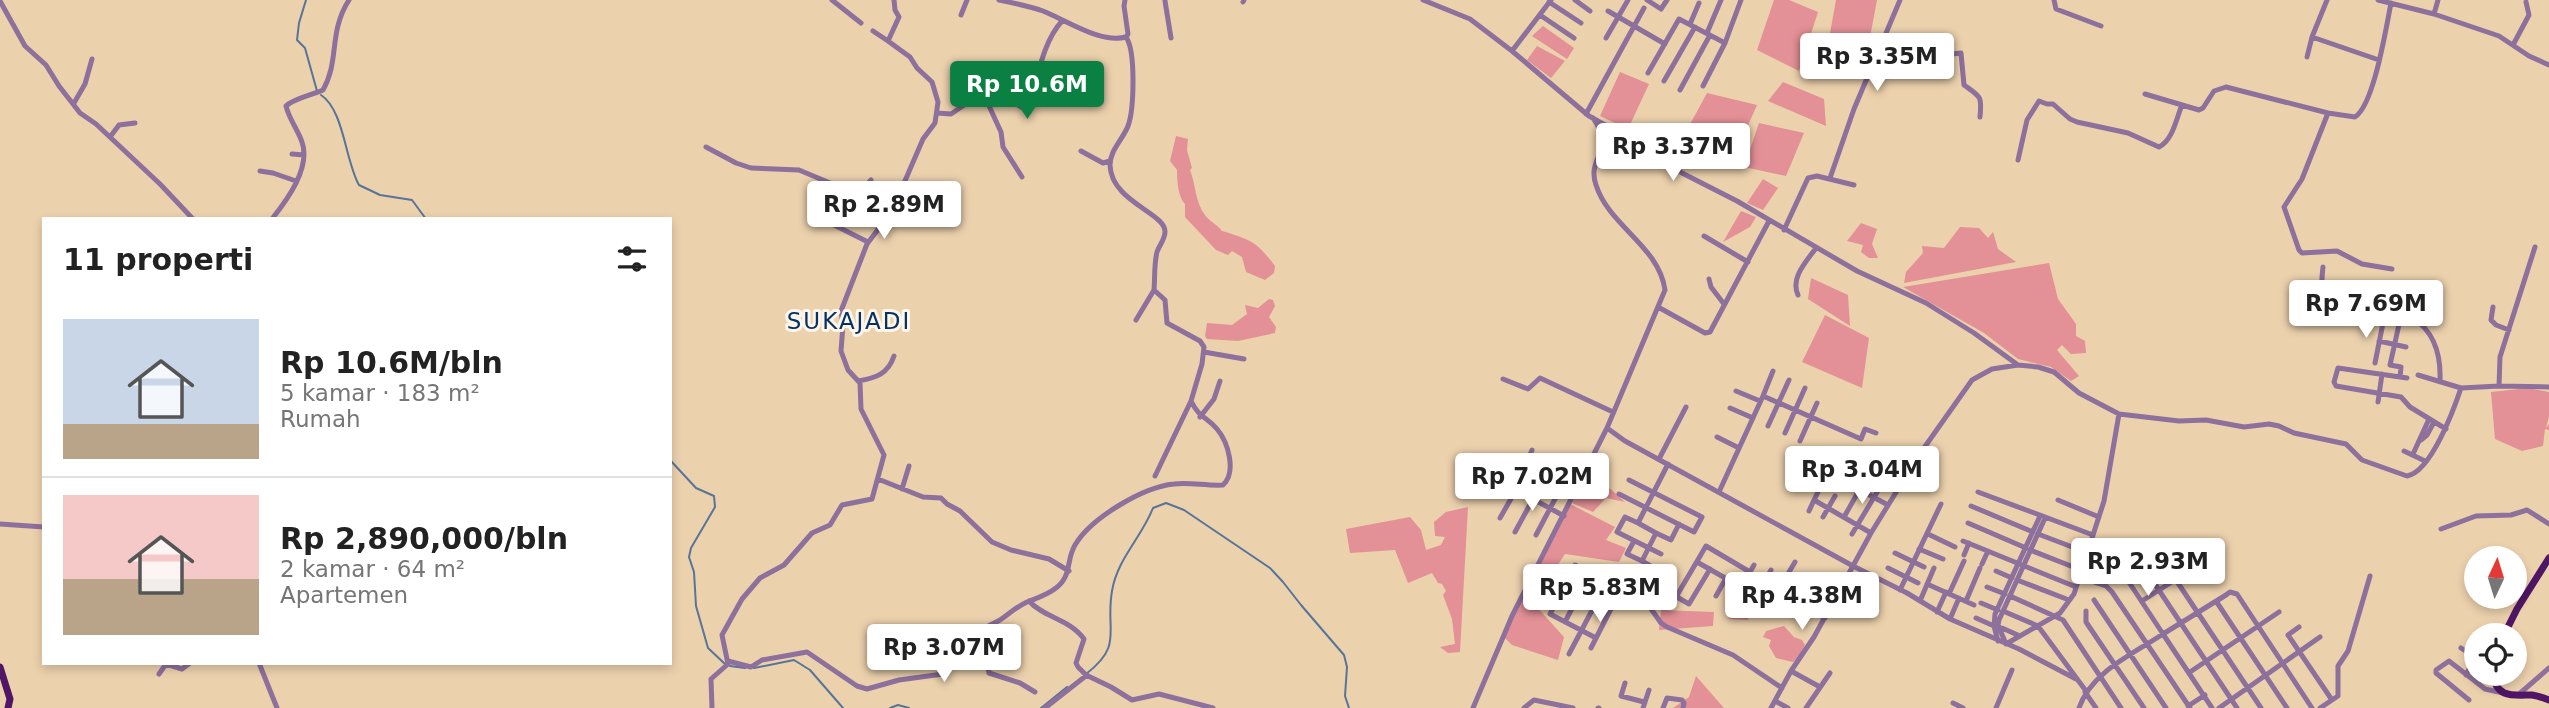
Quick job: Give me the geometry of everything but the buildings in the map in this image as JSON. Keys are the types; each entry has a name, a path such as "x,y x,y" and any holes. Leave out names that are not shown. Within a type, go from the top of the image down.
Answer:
{"main road":[{"path":"2510,623 2549,558"},
{"path":"0,667 10,699 8,708"},
{"path":"2497,686 2515,697 2536,696 2549,700"}],"street":[{"path":"274,217 296,181 304,155 302,142 286,108 290,102 323,90 332,64 336,24 349,0"},
{"path":"832,0 861,23"},
{"path":"886,0 894,2 899,17 888,41"},
{"path":"961,15 967,0"},
{"path":"999,0 1039,9 1062,21 1104,36 1126,37"},
{"path":"1125,0 1128,31 1126,37 1132,47 1133,65 1130,118 1125,134 1110,161 1111,171 1121,192 1129,201 1157,218 1165,233 1156,256 1154,290 1136,320"},
{"path":"1157,0 1166,1 1171,38"},
{"path":"1423,0 1470,19 1586,114 1682,173 1737,201 1857,271 1926,303 2018,365"},
{"path":"1439,7 1443,0"},
{"path":"1575,0 1590,11"},
{"path":"1606,38 1628,0"},
{"path":"1644,0 1661,9 1667,0"},
{"path":"1680,90 1709,34 1721,0"},
{"path":"1703,86 1725,43 1741,0"},
{"path":"1830,178 1849,122 1900,0"},
{"path":"2054,0 2056,9 2101,26"},
{"path":"2307,57 2327,0"},
{"path":"2378,0 2434,14 2499,36 2529,56 2549,65"},
{"path":"2434,14 2438,0"},
{"path":"0,1 25,46 46,65 80,113 110,137 191,217"},
{"path":"1512,51 1550,1 1581,23"},
{"path":"2513,45 2529,15 2526,2"},
{"path":"1664,81 1692,25 1699,3"},
{"path":"2145,94 2202,109 2214,91 2226,88 2349,118 2359,115 2366,103 2379,60 2391,4"},
{"path":"1586,114 1644,8"},
{"path":"1608,11 1665,44"},
{"path":"1539,15 1574,38"},
{"path":"1648,74 1679,19 1725,43"},
{"path":"937,113 951,114 973,99 993,90 1021,107 1029,106 1047,47 1062,21"},
{"path":"728,663 722,635 744,596 763,576 784,565 812,533 830,525 842,505 872,499 884,455 861,410 861,387 848,370 841,351 843,325 840,313 852,276 868,242 891,213 923,139 935,123 938,100 933,84 910,57 873,31"},
{"path":"1887,34 1916,48 1943,55 1961,53 1964,85 1977,93 1981,100 1980,117"},
{"path":"2312,37 2379,60"},
{"path":"74,103 85,84 92,59"},
{"path":"984,95 1001,132 1003,147 1022,177"},
{"path":"2018,160 2027,120 2039,101 2053,104 2077,122 2129,133 2159,147 2163,146 2171,135 2182,105"},
{"path":"2328,113 2302,179 2284,207 2299,250 2302,253 2337,251 2362,264 2392,269"},
{"path":"1473,708 1500,642 1608,428 1665,290 1660,274 1636,238 1612,214 1596,185 1594,172 1604,139 1602,130 1593,118"},
{"path":"110,137 119,125 135,122"},
{"path":"706,147 744,166 766,170 799,170 842,188 860,192 891,213"},
{"path":"1081,151 1103,163 1110,161"},
{"path":"292,154 304,155"},
{"path":"260,171 296,181"},
{"path":"1784,230 1808,178 1817,176 1854,185"},
{"path":"871,180 854,196 854,200 881,224"},
{"path":"895,204 934,223"},
{"path":"822,219 868,242"},
{"path":"1658,307 1708,333 1712,331 1769,221"},
{"path":"1704,236 1748,261"},
{"path":"2499,386 2500,357 2535,247"},
{"path":"1798,295 1797,276 1816,248"},
{"path":"2323,267 2321,280 2326,297 2390,308 2419,321 2433,343 2440,365 2440,381"},
{"path":"1709,279 1711,287 1724,304"},
{"path":"1154,290 1165,300 1167,323 1200,341 1204,352 1191,401 1171,438 1165,459 1156,476"},
{"path":"2493,307 2491,320 2509,330"},
{"path":"2390,318 2409,322"},
{"path":"2400,320 2390,365 2401,367 2403,377 2337,369 2336,386 2404,398 2410,407 2446,429"},
{"path":"2375,363 2383,323"},
{"path":"2379,341 2406,348"},
{"path":"1204,352 1244,359"},
{"path":"858,381 887,371 894,356"},
{"path":"1771,708 1825,618 1871,533 1939,426 1972,380 1992,369 2018,365 2054,372 2092,401 2119,414 2179,421 2206,420 2244,427 2269,424 2279,426 2294,433 2346,444 2362,460 2407,476 2414,474 2425,461 2446,429 2461,388"},
{"path":"1719,492 1773,371"},
{"path":"2378,402 2382,374"},
{"path":"2418,375 2461,388 2549,387"},
{"path":"1503,379 1528,389 1540,378 1613,412"},
{"path":"1769,425 1789,380"},
{"path":"1200,417 1213,399 1220,381"},
{"path":"2347,387 2347,397"},
{"path":"1785,433 1805,388"},
{"path":"1736,391 1779,403 1861,439 1865,429 1876,433"},
{"path":"728,663 751,667 762,660 807,652 857,686 867,689 899,680 943,674 950,669 961,646 971,636 1060,585 1069,571 1072,550 1077,541 1095,523 1134,497 1171,484 1219,486 1227,482 1230,468 1222,440 1217,429 1200,417 1191,401"},
{"path":"1800,441 1817,403"},
{"path":"1659,459 1686,407"},
{"path":"1730,408 1753,418"},
{"path":"2006,644 2056,616 2076,587 2099,517 2110,472 2119,414"},
{"path":"2413,454 2427,435 2431,420"},
{"path":"1608,428 1625,441 1950,619 2076,679"},
{"path":"1717,438 1739,447"},
{"path":"1500,518 1532,450"},
{"path":"2404,451 2425,461"},
{"path":"1515,532 1548,463"},
{"path":"1536,535 1574,463"},
{"path":"1638,523 1668,464"},
{"path":"902,489 909,466"},
{"path":"878,479 923,497 941,498 960,511 992,541 1010,550 1049,559 1069,571"},
{"path":"1619,494 1694,532 1702,517 1629,480"},
{"path":"1836,525 1865,480"},
{"path":"1849,484 1888,505"},
{"path":"1809,511 1820,488"},
{"path":"1513,489 1564,516"},
{"path":"1852,534 1879,489"},
{"path":"1978,492 2093,535"},
{"path":"1823,517 1835,496"},
{"path":"1814,500 1871,533"},
{"path":"2058,500 2099,517"},
{"path":"1900,590 1941,504"},
{"path":"1971,506 2121,567 2212,708"},
{"path":"2441,529 2476,516 2511,515 2527,510 2549,524"},
{"path":"1661,554 1617,532 1625,517 1671,540 1679,524"},
{"path":"1998,641 1994,626 2043,517"},
{"path":"1968,523 2106,586 2188,707 2205,695"},
{"path":"0,524 42,527"},
{"path":"1642,561 1656,533"},
{"path":"1928,534 1955,547"},
{"path":"1634,541 1627,554 1654,568 1640,596"},
{"path":"1937,612 1964,558 1966,542 2076,587"},
{"path":"2129,545 2237,708"},
{"path":"1654,604 1686,580 1706,546 1749,574 1762,586 1825,618"},
{"path":"2121,567 2153,548"},
{"path":"1919,549 1943,559"},
{"path":"1966,601 1988,551"},
{"path":"1895,554 1924,567"},
{"path":"2148,574 2169,559"},
{"path":"1697,562 1741,587"},
{"path":"1769,606 1795,562"},
{"path":"1591,648 1621,589 1575,565 1550,614 1596,638"},
{"path":"1735,598 1754,565"},
{"path":"1888,568 1918,583"},
{"path":"1920,601 1934,568"},
{"path":"1647,581 1689,604 1710,569"},
{"path":"1752,603 1771,570"},
{"path":"1996,572 2069,600"},
{"path":"1565,622 1590,573"},
{"path":"2320,708 2338,696 2338,666 2348,651 2370,576"},
{"path":"1667,578 1668,592"},
{"path":"1716,596 1726,578"},
{"path":"2142,601 2178,578 2261,708"},
{"path":"1686,580 1699,588"},
{"path":"1569,654 1607,582"},
{"path":"1783,582 1808,596 1801,608"},
{"path":"1927,584 2038,626 2096,708"},
{"path":"1987,587 2063,620 2121,708"},
{"path":"1528,588 1556,603"},
{"path":"2079,708 2085,691 2099,676 2231,592 2237,594 2312,708"},
{"path":"1950,619 1959,598"},
{"path":"1626,599 1649,606 1667,627 1733,655 1782,688"},
{"path":"2094,600 2166,708"},
{"path":"1029,601 1041,613 1070,626 1082,636 1084,641 1076,663 1086,674 1132,700 1159,695 1213,708"},
{"path":"2216,601 2287,708"},
{"path":"2000,611 1998,625 2006,644"},
{"path":"2086,611 2086,622 2144,708"},
{"path":"2190,673 2279,612"},
{"path":"1976,618 1994,626"},
{"path":"2299,627 2288,635 2332,700"},
{"path":"2002,628 2020,636"},
{"path":"2219,708 2284,665 2320,637"},
{"path":"934,647 947,671"},
{"path":"959,652 987,663 989,673 1020,683 1035,692"},
{"path":"2464,673 2447,660 2436,671 2469,700"},
{"path":"712,708 711,680 728,663"},
{"path":"159,674 165,665"},
{"path":"169,665 182,669 187,665"},
{"path":"260,665 277,708"},
{"path":"2515,697 2549,668"},
{"path":"1996,708 2012,670"},
{"path":"1791,671 1820,687"},
{"path":"1806,708 1830,673"},
{"path":"1045,708 1086,674"},
{"path":"1625,682 1621,696 1644,705 1649,690"},
{"path":"2482,686 2488,690 2505,693"},
{"path":"1663,708 1667,698 1682,700 1683,708"},
{"path":"1524,708 1534,700 1573,708"},
{"path":"1774,701 1788,708"},
{"path":"1953,703 1963,708"}],"shaded area":[{"path":"1774,0 1789,0 1818,12 1799,71 1757,50"},
{"path":"1836,0 1877,0 1867,53 1827,50"},
{"path":"1543,26 1574,48 1567,59 1532,36"},
{"path":"1537,46 1565,61 1551,78 1527,60"},
{"path":"1620,72 1649,84 1628,129 1600,116"},
{"path":"1783,82 1824,99 1826,126 1768,101"},
{"path":"1707,93 1757,105 1734,157 1688,128"},
{"path":"1759,123 1804,133 1786,176 1744,167"},
{"path":"1176,136 1188,139 1187,150 1192,168 1190,170 1202,210 1222,231 1247,239 1263,251 1275,266 1274,273 1265,280 1246,272 1242,257 1232,251 1228,255 1216,250 1185,217 1185,204 1179,193 1177,170 1170,161"},
{"path":"1763,179 1778,188 1763,210 1747,203"},
{"path":"1741,211 1756,217 1750,227 1723,242"},
{"path":"1861,223 1877,229 1872,244 1878,258 1869,258 1861,252 1863,245 1847,241"},
{"path":"1960,227 1979,228 1988,238 1993,232 1998,249 2016,262 1904,283 1906,272 1923,253 1922,246 1944,248"},
{"path":"2049,263 2058,299 2076,324 2076,336 2085,341 2086,353 2071,354 2062,345 2057,350 2079,376 2071,381 2051,367 2018,359 1984,333 1903,287"},
{"path":"1811,278 1848,295 1850,326 1808,299"},
{"path":"1269,299 1273,300 1275,306 1269,317 1276,327 1275,333 1238,341 1207,339 1205,336 1207,323 1232,325 1247,314 1245,305 1258,308"},
{"path":"1825,315 1869,338 1862,388 1802,362"},
{"path":"2528,388 2549,392 2546,428 2549,424 2549,430 2545,429 2543,446 2522,451 2495,439 2491,392"},
{"path":"1584,480 1595,485 1605,484 1625,502 1606,498 1593,512 1572,503"},
{"path":"1570,504 1615,527 1606,540 1626,548 1619,562 1565,554 1547,581 1537,570"},
{"path":"1468,507 1460,652 1448,653 1440,647 1455,644 1452,619 1443,595 1446,591 1442,584 1438,583 1432,573 1408,583 1395,550 1350,553 1346,529 1410,517 1421,530 1426,550 1441,545 1445,537 1435,536 1434,522 1446,512"},
{"path":"1522,599 1535,605 1564,637 1558,660 1512,645 1503,636"},
{"path":"1735,602 1750,611 1748,620 1729,619 1725,606"},
{"path":"1661,610 1714,612 1713,626 1659,630"},
{"path":"1784,626 1805,645 1793,662 1776,658 1769,646 1771,640 1763,637 1766,631"},
{"path":"1696,676 1724,708 1673,708 1689,697"}],"waterway":[{"path":"306,0 297,40 305,48 317,91"},
{"path":"321,95 335,112 359,185 380,195 412,200 425,217"},
{"path":"672,462 696,488 714,496 715,507 691,548 689,557 694,572 696,606 708,648 725,664"},
{"path":"1086,674 1098,664 1109,646 1112,591 1124,558 1153,508 1166,503 1184,510 1270,568 1283,582 1344,655 1347,667 1345,696 1349,708"},
{"path":"754,668 794,660 810,670 843,708"},
{"path":"730,666 745,668"},
{"path":"1041,708 1067,687"},
{"path":"890,708 898,705 909,708"}],"district":[{"name":"SUKAJADI","path":"849,321"}]}
